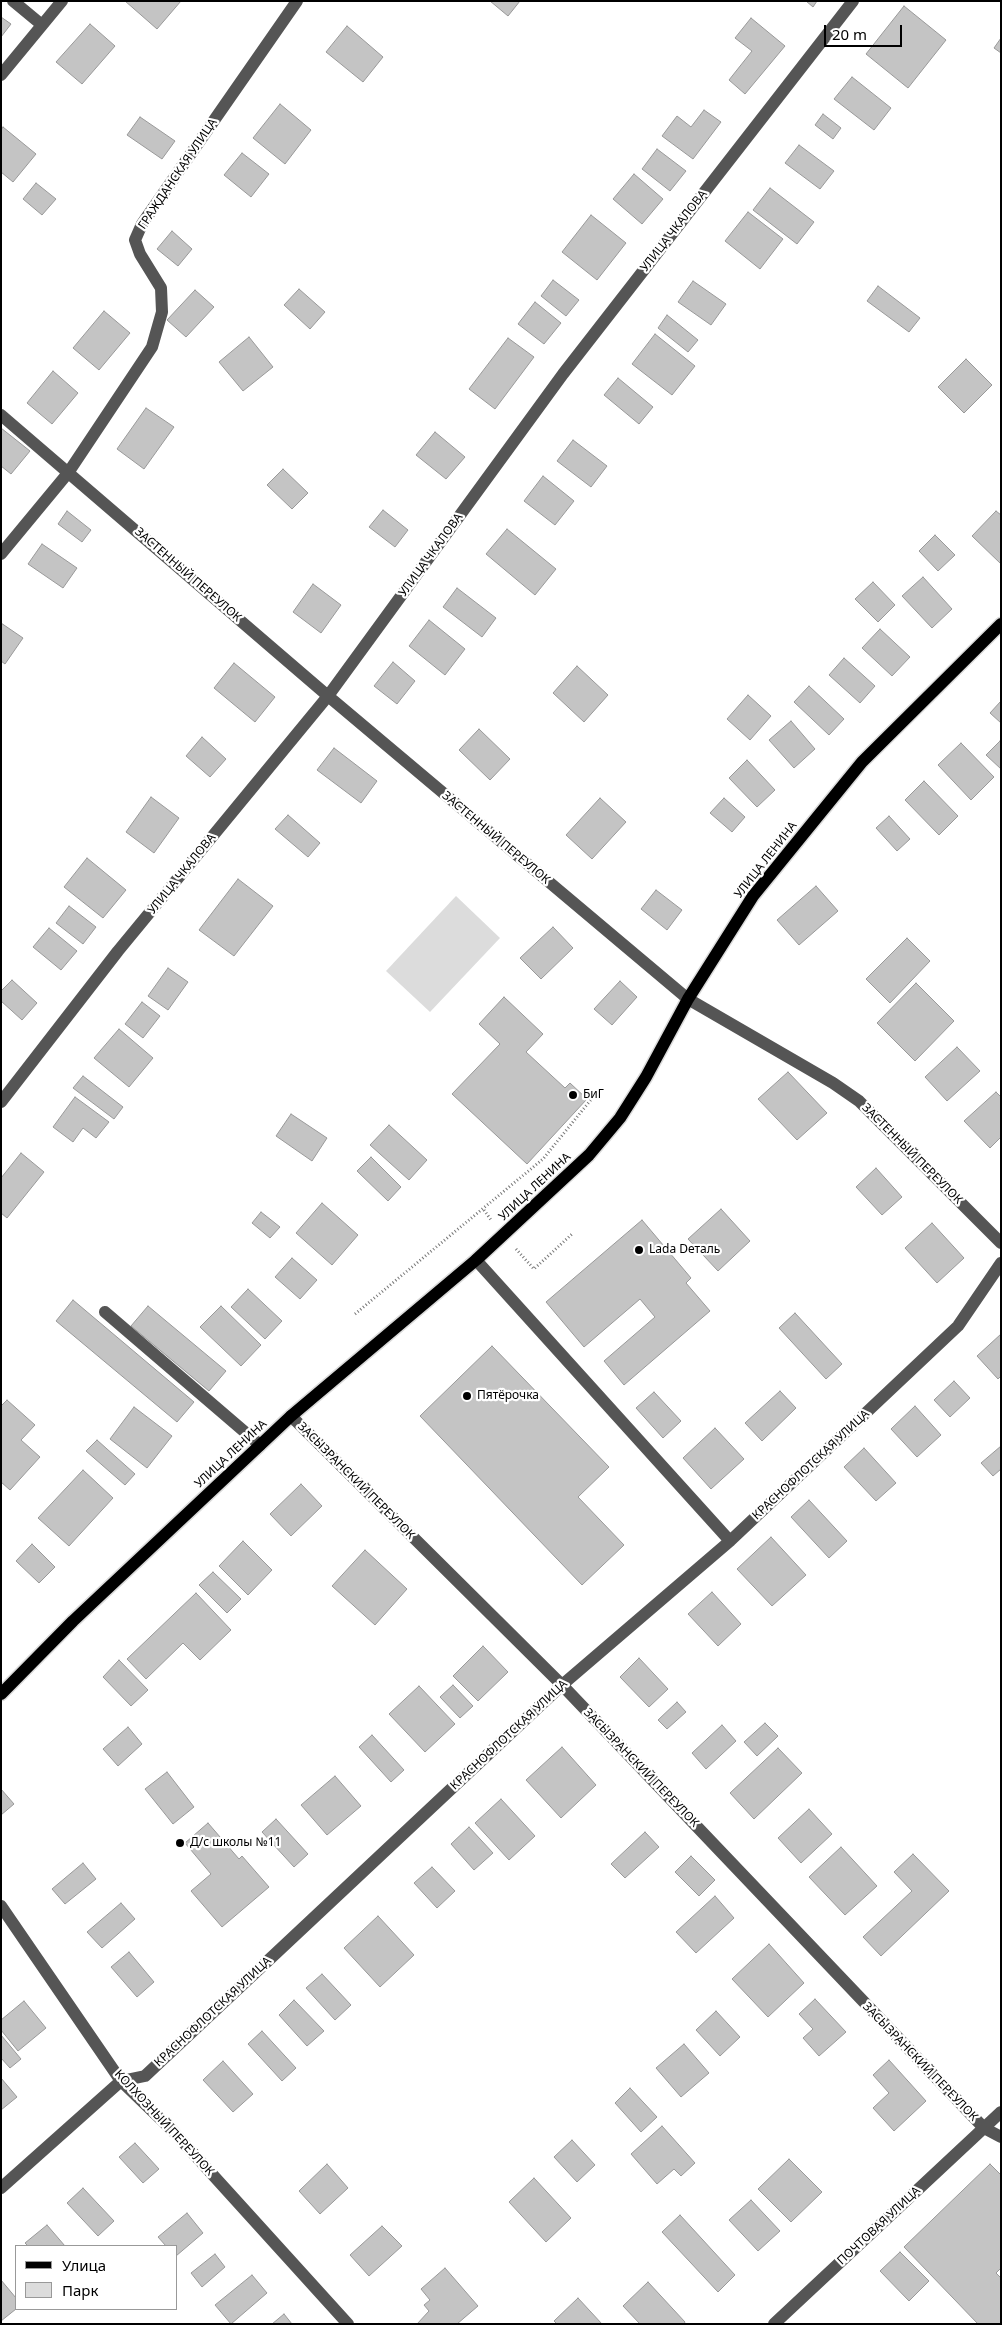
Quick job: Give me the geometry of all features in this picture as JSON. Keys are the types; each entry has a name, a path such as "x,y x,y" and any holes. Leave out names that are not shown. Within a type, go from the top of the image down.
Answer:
{"main road":[{"name":"УЛИЦА ЛЕНИНА","path":"1,1694 80,1615 291,1416 476,1260 589,1155 620,1118 646,1077 688,999 753,896 862,762 1001,624"}],"street":[{"path":"13,1 42,25"},
{"path":"1,75 62,1"},
{"name":"ГРАЖДАНСКАЯ УЛИЦА","path":"1,554 68,473 152,347 162,312 161,288 140,254 135,240 142,224 297,1"},
{"name":"УЛИЦА ЧКАЛОВА","path":"1,1102 124,944 328,696 563,374 853,1"},
{"name":"ЗАСТЕННЫЙ ПЕРЕУЛОК","path":"1,415 328,696 688,999 833,1083 859,1101 1001,1243"},
{"path":"476,1260 730,1541"},
{"name":"КРАСНОФЛОТСКАЯ УЛИЦА","path":"1,2188 121,2082 145,2076 562,1685 730,1541 958,1326 1001,1263"},
{"path":"105,1312 260,1445"},
{"name":"ЗАСЫЗРАНСКИЙ ПЕРЕУЛОК","path":"291,1416 562,1685 984,2128 1001,2137"},
{"name":"КОЛХОЗНЫЙ ПЕРЕУЛОК","path":"1,1906 121,2082 173,2131 348,2324"},
{"name":"ПОЧТОВАЯ УЛИЦА","path":"774,2324 1001,2112"}],"path":[{"path":"355,1314 484,1210 543,1159 598,1091"},
{"path":"484,1210 503,1235 534,1269 572,1234"}],"green space":[{"path":"456,896 500,938 430,1012 386,971"}],"building":[{"path":"125,1 181,1 157,29"},
{"path":"490,1 520,1 508,16"},
{"path":"806,1 817,1 813,7"},
{"path":"904,6 946,40 908,88 866,54"},
{"path":"1,17 11,24 1,37"},
{"path":"751,18 785,46 745,94 729,80 752,51 735,38"},
{"path":"90,24 115,46 82,84 56,62"},
{"path":"347,26 383,57 363,82 326,52"},
{"path":"1001,38 1001,53 994,48"},
{"path":"852,77 891,108 874,130 834,99"},
{"path":"280,104 311,130 285,164 253,138"},
{"path":"704,110 721,122 693,159 662,136 677,116 691,127"},
{"path":"823,114 841,128 833,139 815,125"},
{"path":"140,117 175,141 162,159 127,135"},
{"path":"3,127 36,154 13,182 1,172 1,130"},
{"path":"799,145 834,171 820,189 785,163"},
{"path":"657,149 686,171 670,191 642,169"},
{"path":"242,153 269,174 251,197 224,175"},
{"path":"634,174 663,199 642,224 613,199"},
{"path":"36,183 56,199 42,215 23,199"},
{"path":"770,188 814,222 797,244 753,210"},
{"path":"748,212 783,239 760,269 725,241"},
{"path":"591,215 626,243 597,280 562,252"},
{"path":"172,231 192,249 178,266 157,249"},
{"path":"553,280 579,300 566,316 541,296"},
{"path":"693,281 726,304 711,325 678,302"},
{"path":"878,286 920,318 909,332 867,301"},
{"path":"299,289 325,312 310,329 284,305"},
{"path":"195,290 214,307 186,337 167,320"},
{"path":"535,302 561,323 544,344 518,324"},
{"path":"104,311 130,333 99,370 73,348"},
{"path":"667,315 698,340 688,352 658,328"},
{"path":"655,334 695,366 672,395 632,364"},
{"path":"249,337 273,367 243,391 219,362"},
{"path":"508,338 534,357 495,409 469,389"},
{"path":"966,359 992,385 964,413 938,387"},
{"path":"53,371 78,393 52,424 27,403"},
{"path":"618,378 653,407 639,424 604,395"},
{"path":"146,408 174,427 144,469 117,449"},
{"path":"1,428 30,451 11,474 1,466"},
{"path":"435,432 465,457 446,479 416,455"},
{"path":"573,440 607,466 591,487 557,461"},
{"path":"283,469 308,493 292,509 267,485"},
{"path":"543,476 574,501 555,525 524,501"},
{"path":"383,510 408,530 395,547 369,527"},
{"path":"67,511 91,530 82,542 58,524"},
{"path":"996,511 1001,515 1001,564 972,536"},
{"path":"507,529 556,569 535,595 486,554"},
{"path":"935,535 955,555 938,571 919,551"},
{"path":"42,544 77,568 63,588 28,564"},
{"path":"923,577 952,609 932,628 902,596"},
{"path":"873,582 895,605 878,622 855,599"},
{"path":"313,584 341,605 321,633 293,612"},
{"path":"457,588 496,618 482,637 443,607"},
{"path":"429,620 465,649 445,675 409,646"},
{"path":"1,623 23,638 5,664 1,661"},
{"path":"880,629 910,657 892,676 862,648"},
{"path":"844,658 875,686 860,703 829,675"},
{"path":"393,662 415,681 397,704 374,686"},
{"path":"234,663 275,697 255,722 214,688"},
{"path":"577,666 608,695 584,722 553,693"},
{"path":"809,686 844,719 829,735 794,702"},
{"path":"748,695 771,716 750,740 727,719"},
{"path":"1001,701 1001,723 990,713"},
{"path":"791,721 815,749 794,768 769,740"},
{"path":"479,729 510,759 490,780 459,750"},
{"path":"202,737 226,759 210,777 186,756"},
{"path":"1001,742 1001,769 986,755"},
{"path":"961,743 994,777 971,800 938,765"},
{"path":"334,748 377,781 361,803 317,770"},
{"path":"747,760 775,790 757,807 729,778"},
{"path":"924,781 958,816 939,835 905,800"},
{"path":"151,797 179,818 154,853 126,832"},
{"path":"600,798 626,822 592,859 566,835"},
{"path":"724,798 745,817 732,832 710,813"},
{"path":"288,815 320,843 308,857 275,829"},
{"path":"889,816 910,839 897,851 876,828"},
{"path":"87,858 126,890 103,918 64,887"},
{"path":"238,879 273,906 234,956 199,930"},
{"path":"816,886 838,911 799,945 777,920"},
{"path":"656,890 682,910 667,930 641,909"},
{"path":"69,906 96,927 83,944 56,923"},
{"path":"553,927 573,948 541,979 520,958"},
{"path":"49,928 77,951 61,970 33,947"},
{"path":"907,938 930,961 890,1003 866,979"},
{"path":"168,968 188,982 168,1010 148,996"},
{"path":"12,980 37,1003 22,1020 1,1001 1,991"},
{"path":"620,981 637,997 612,1025 594,1009"},
{"path":"916,983 954,1021 915,1061 877,1023"},
{"path":"504,997 543,1034 526,1052 565,1088 570,1083 587,1099 527,1164 452,1094 500,1044 479,1024"},
{"path":"142,1002 160,1016 143,1038 125,1024"},
{"path":"119,1029 153,1058 129,1087 94,1058"},
{"path":"957,1047 980,1071 947,1101 925,1077"},
{"path":"788,1072 827,1113 797,1140 758,1099"},
{"path":"83,1076 123,1107 114,1119 73,1088"},
{"path":"996,1092 1001,1097 1001,1137 990,1148 964,1121"},
{"path":"75,1097 109,1122 96,1138 83,1128 73,1142 53,1127"},
{"path":"291,1114 327,1138 312,1161 276,1136"},
{"path":"389,1125 427,1160 409,1180 370,1145"},
{"path":"21,1153 44,1172 7,1218 1,1213 1,1178"},
{"path":"371,1157 401,1187 388,1201 357,1171"},
{"path":"876,1168 902,1197 882,1215 856,1187"},
{"path":"322,1203 358,1235 332,1265 296,1233"},
{"path":"721,1209 750,1241 718,1271 688,1239"},
{"path":"261,1212 280,1227 270,1238 252,1223"},
{"path":"642,1220 691,1278 686,1283 710,1311 624,1385 604,1361 655,1317 640,1299 584,1347 546,1302"},
{"path":"932,1223 964,1258 937,1283 905,1248"},
{"path":"292,1258 317,1280 300,1299 275,1277"},
{"path":"248,1289 282,1321 265,1339 231,1307"},
{"path":"73,1300 194,1402 177,1422 56,1321"},
{"path":"148,1306 226,1371 209,1391 131,1326"},
{"path":"221,1306 261,1345 241,1366 200,1327"},
{"path":"795,1313 842,1364 826,1379 779,1328"},
{"path":"1001,1334 1001,1376 998,1379 977,1356"},
{"path":"492,1346 609,1467 578,1497 624,1545 582,1585 420,1416"},
{"path":"954,1381 970,1398 950,1417 934,1400"},
{"path":"780,1391 796,1408 762,1441 745,1423"},
{"path":"654,1392 681,1421 663,1438 636,1408"},
{"path":"7,1400 35,1425 21,1440 40,1457 10,1490 1,1482 1,1406"},
{"path":"915,1406 941,1435 917,1457 891,1429"},
{"path":"134,1407 172,1436 147,1468 110,1439"},
{"path":"715,1428 744,1459 711,1489 683,1458"},
{"path":"97,1440 135,1474 125,1485 86,1451"},
{"path":"1001,1446 1001,1469 993,1476 981,1463"},
{"path":"864,1448 896,1483 876,1501 844,1467"},
{"path":"83,1470 113,1498 69,1546 38,1518"},
{"path":"301,1484 322,1506 291,1536 270,1514"},
{"path":"809,1500 847,1541 829,1558 791,1517"},
{"path":"771,1537 806,1575 772,1606 737,1569"},
{"path":"243,1541 272,1570 248,1595 219,1566"},
{"path":"32,1544 55,1567 39,1583 16,1561"},
{"path":"365,1550 407,1589 375,1625 332,1586"},
{"path":"213,1572 241,1599 227,1613 199,1585"},
{"path":"712,1592 741,1624 718,1646 688,1614"},
{"path":"196,1593 231,1630 200,1660 183,1643 146,1679 127,1659"},
{"path":"483,1646 508,1672 478,1701 453,1676"},
{"path":"639,1658 668,1689 649,1707 620,1677"},
{"path":"119,1660 148,1690 131,1706 103,1677"},
{"path":"453,1685 473,1706 460,1718 440,1697"},
{"path":"419,1686 455,1724 425,1752 389,1714"},
{"path":"677,1702 686,1712 667,1729 658,1720"},
{"path":"765,1723 778,1736 757,1756 744,1742"},
{"path":"722,1725 736,1741 706,1769 692,1753"},
{"path":"128,1727 142,1744 118,1766 103,1749"},
{"path":"372,1735 404,1770 391,1782 359,1747"},
{"path":"562,1747 596,1785 561,1818 526,1780"},
{"path":"778,1748 802,1773 754,1819 730,1793"},
{"path":"167,1772 194,1807 173,1824 145,1789"},
{"path":"335,1776 361,1806 327,1835 301,1805"},
{"path":"1,1789 14,1804 1,1815"},
{"path":"501,1799 535,1836 509,1860 475,1823"},
{"path":"809,1809 832,1834 801,1863 778,1838"},
{"path":"276,1819 308,1854 294,1867 262,1832"},
{"path":"208,1823 239,1859 242,1856 269,1887 222,1927 191,1891 211,1874 185,1843"},
{"path":"469,1827 493,1853 474,1870 451,1844"},
{"path":"645,1832 659,1847 625,1878 611,1864"},
{"path":"841,1847 877,1886 845,1915 809,1877"},
{"path":"913,1854 949,1891 881,1956 863,1937 912,1891 894,1872"},
{"path":"691,1856 715,1880 699,1896 675,1872"},
{"path":"83,1863 96,1879 65,1904 52,1889"},
{"path":"432,1867 455,1891 437,1908 414,1883"},
{"path":"715,1896 734,1918 696,1953 676,1932"},
{"path":"121,1903 135,1919 102,1948 87,1932"},
{"path":"378,1916 414,1955 380,1987 344,1948"},
{"path":"769,1944 804,1983 768,2017 732,1979"},
{"path":"129,1952 154,1982 137,1997 111,1967"},
{"path":"322,1974 351,2005 335,2020 306,1988"},
{"path":"815,1999 846,2032 819,2056 803,2038 813,2029 799,2014"},
{"path":"294,2000 324,2031 307,2046 279,2015"},
{"path":"24,2001 46,2028 18,2051 1,2030 1,2020"},
{"path":"716,2011 740,2037 720,2056 696,2030"},
{"path":"262,2031 296,2068 282,2081 248,2044"},
{"path":"1,2035 21,2059 10,2068 1,2058"},
{"path":"684,2044 709,2073 681,2097 656,2068"},
{"path":"889,2060 926,2101 894,2131 873,2108 889,2093 873,2075"},
{"path":"223,2061 253,2094 233,2112 203,2080"},
{"path":"1,2078 17,2097 1,2110"},
{"path":"630,2088 657,2117 641,2132 615,2103"},
{"path":"662,2126 695,2163 681,2176 674,2169 657,2184 631,2154"},
{"path":"572,2140 595,2165 577,2182 554,2157"},
{"path":"135,2143 159,2169 143,2183 119,2157"},
{"path":"789,2159 822,2192 791,2222 758,2189"},
{"path":"327,2164 348,2188 320,2214 299,2191"},
{"path":"990,2164 1001,2175 1001,2268 996,2273 1001,2278 1001,2324 978,2324 904,2247"},
{"path":"534,2178 571,2218 546,2242 509,2202"},
{"path":"83,2188 114,2221 98,2236 67,2203"},
{"path":"751,2200 780,2231 758,2251 729,2220"},
{"path":"187,2213 203,2233 178,2254 178,2245 165,2245 158,2237"},
{"path":"680,2215 735,2275 718,2292 662,2232"},
{"path":"47,2225 64,2245 27,2245 25,2243"},
{"path":"382,2226 402,2246 369,2276 350,2255"},
{"path":"900,2252 929,2281 909,2301 880,2271"},
{"path":"215,2254 225,2267 202,2287 191,2273"},
{"path":"445,2268 478,2306 457,2324 417,2324 429,2311 424,2305 430,2300 421,2289"},
{"path":"252,2275 267,2293 231,2324 215,2305"},
{"path":"1,2280 15,2297 15,2310 1,2321"},
{"path":"648,2282 685,2322 684,2324 640,2324 623,2306"},
{"path":"578,2298 602,2324 557,2324 554,2321"},
{"path":"284,2314 292,2324 272,2324"}],"place":[{"name":"БиГ","path":"573,1095"},
{"name":"Lada Dеталь","path":"639,1250"},
{"name":"Пятёрочка","path":"467,1396"},
{"name":"Д/с школы №11","path":"180,1843"}]}
